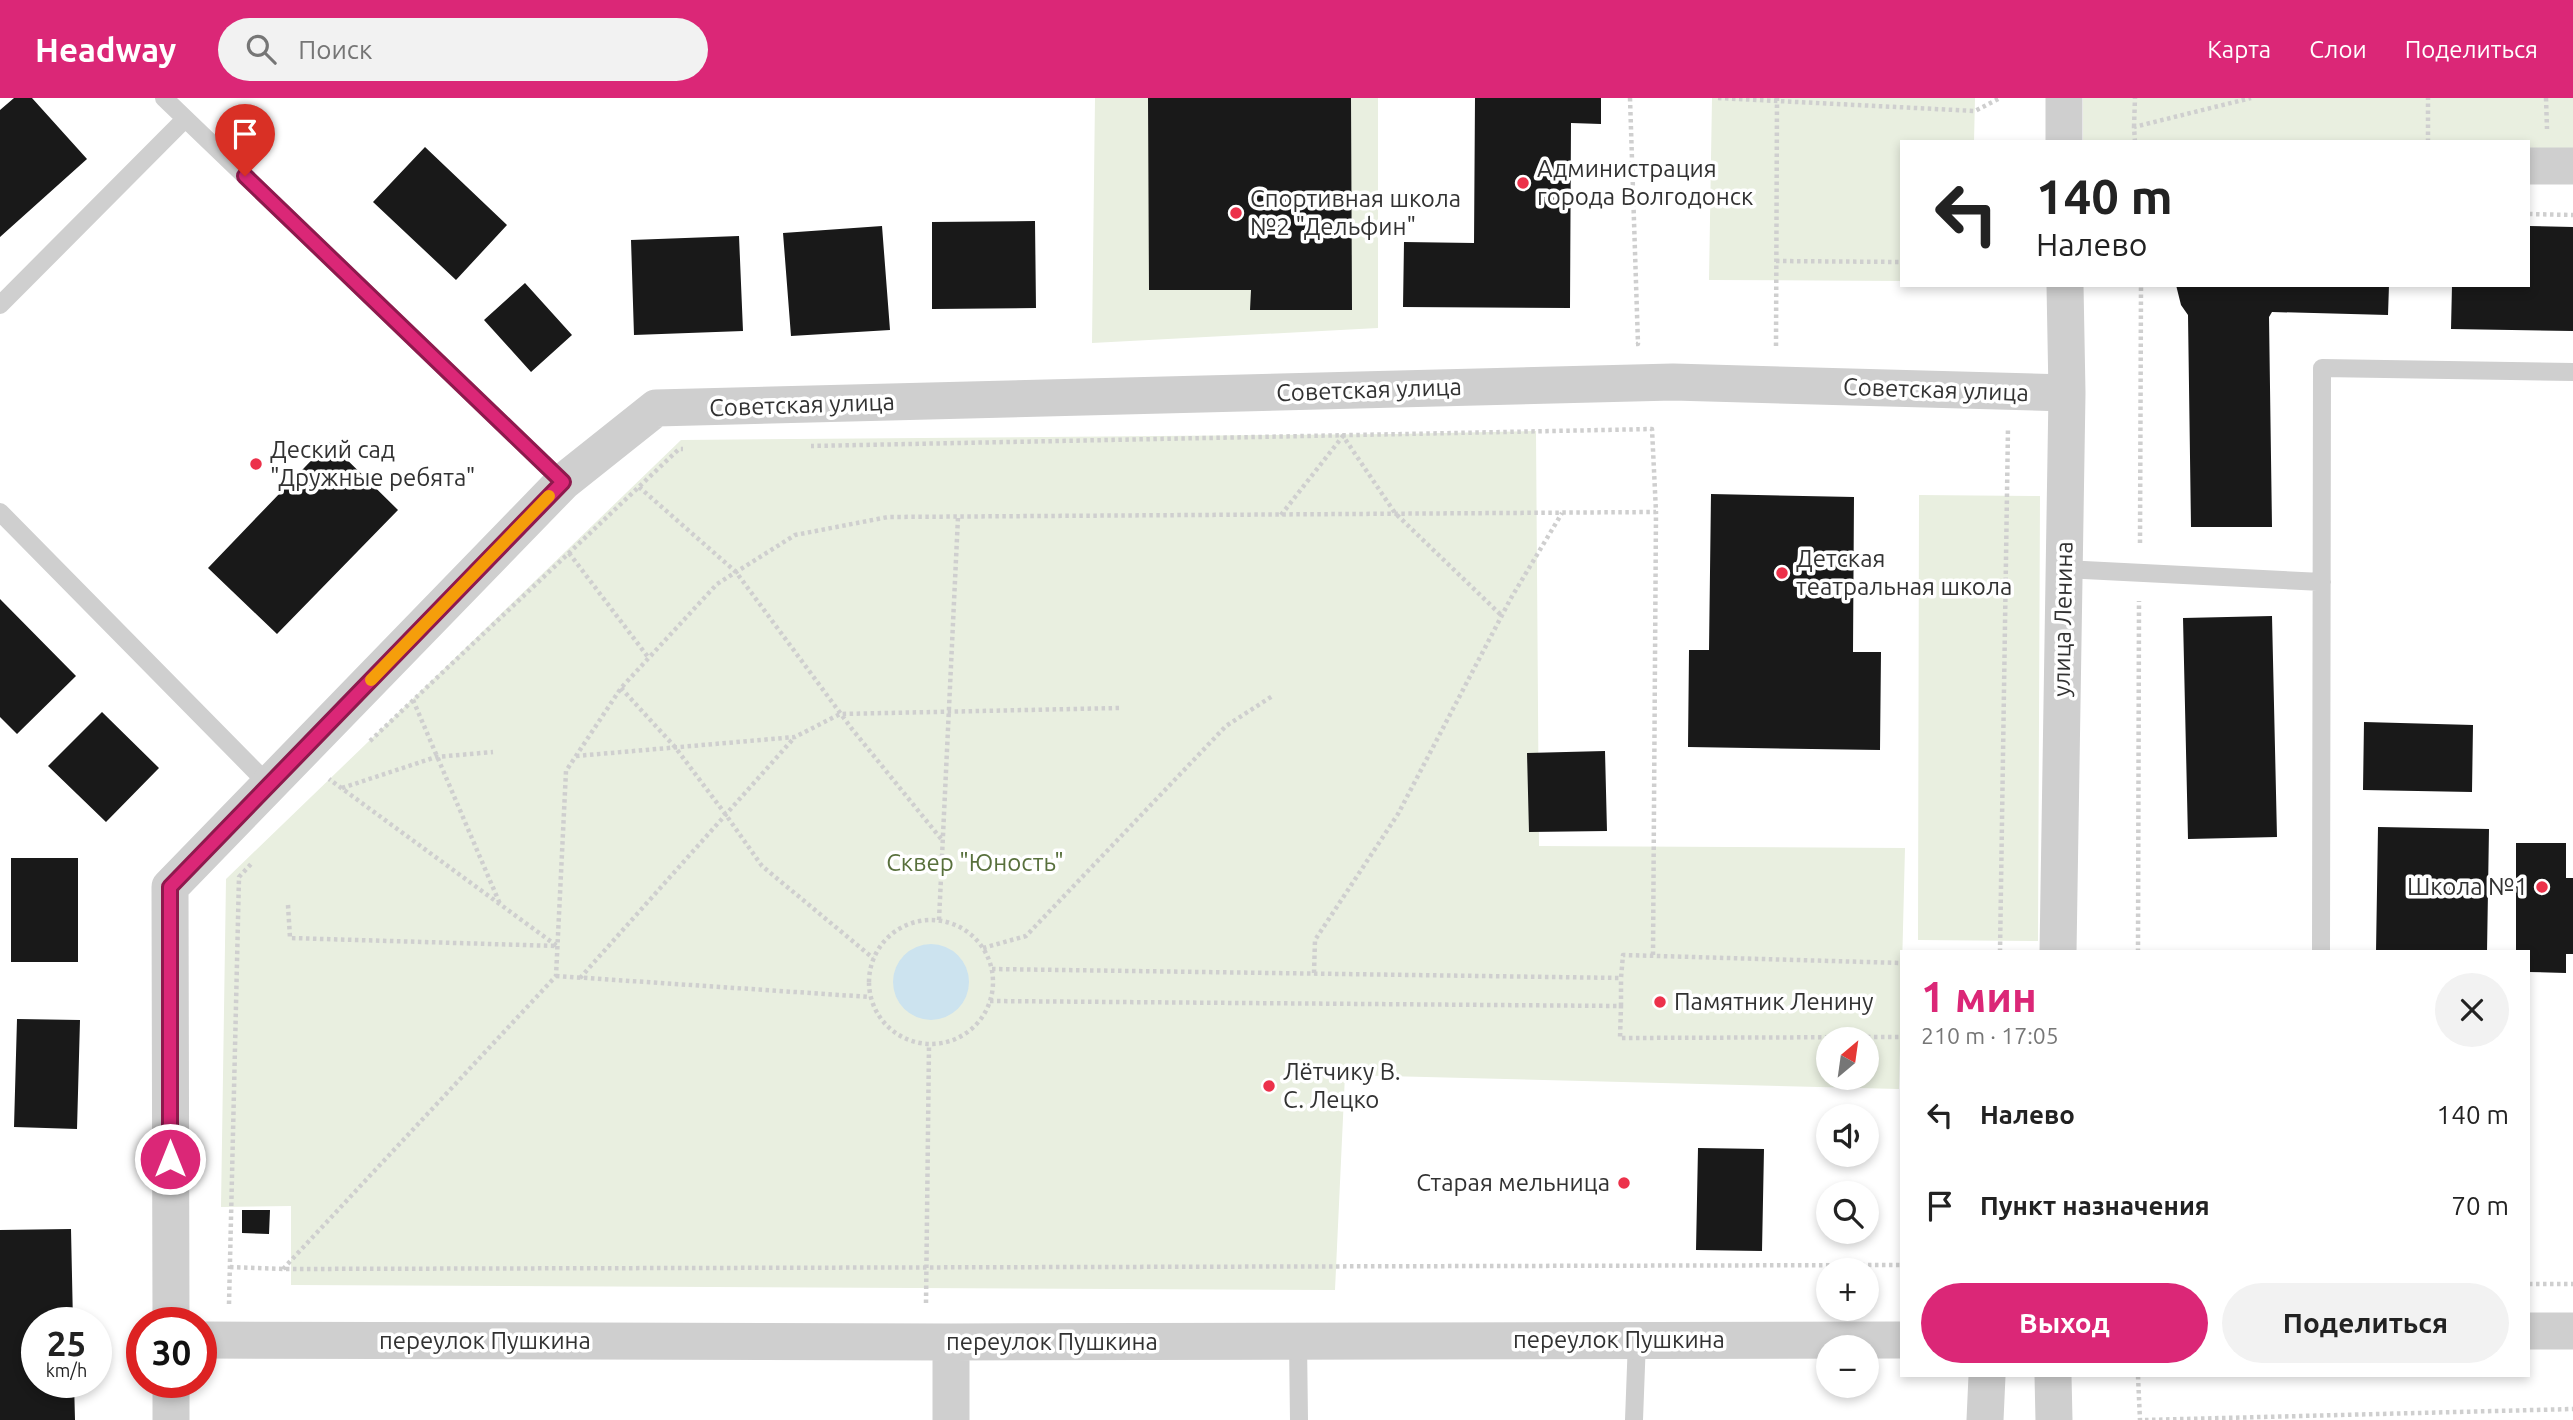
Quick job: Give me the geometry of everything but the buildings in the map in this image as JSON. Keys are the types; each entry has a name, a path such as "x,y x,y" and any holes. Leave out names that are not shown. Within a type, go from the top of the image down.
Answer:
{"street":[{"path":"2064,98 2064,140"},
{"path":"2530,166 2573,166"},
{"name":"улица Ленина","path":"2059,950 2067,393 2065,287"},
{"name":"Советская улица","path":"171,1307 170,887 563,482 656,408 1672,382 2067,393"},
{"path":"2530,1331 2573,1331"},
{"name":"переулок Пушкина","path":"217,1340 1900,1340"},
{"path":"951,1342 951,1420"},
{"path":"1985,1420 1987,1377"},
{"path":"2053,1377 2054,1420"},
{"path":"171,1398 171,1420"}],"lane":[{"path":"164,98 563,482"},
{"path":"0,305 185,119"},
{"path":"2321,950 2322,368 2573,373"},
{"path":"0,512 269,785"},
{"path":"2064,569 2322,582"},
{"path":"1634,1420 1637,1340"},
{"path":"1298,1341 1299,1420"}],"path":[{"path":"1625,344 1639,344 1630,98"},
{"path":"1718,98 1975,111 2000,98"},
{"path":"2135,98 2136,140"},
{"path":"2134,127 2251,98"},
{"path":"2428,98 2428,140"},
{"path":"1777,99 1777,385"},
{"path":"2530,215 2573,215"},
{"path":"1776,261 1900,262"},
{"path":"2138,950 2141,287"},
{"path":"1392,389 1395,434"},
{"path":"2000,950 2008,392"},
{"path":"804,446 1652,429 1657,512 1653,956"},
{"path":"1343,436 1395,513 1502,616"},
{"path":"1281,515 1343,436"},
{"path":"367,744 679,449 693,449"},
{"path":"639,487 736,572 840,714 942,840"},
{"path":"284,1269 556,976 566,771 621,688 717,584 795,535 888,517 1657,512"},
{"path":"1314,973 1315,940 1398,814 1502,616 1562,513"},
{"path":"939,920 958,517"},
{"path":"569,553 648,657"},
{"path":"621,688 675,747 762,866 873,958"},
{"path":"983,948 1026,936 1226,726 1273,695"},
{"path":"413,700 500,905"},
{"path":"580,978 795,737 840,714 1119,708"},
{"path":"576,756 795,737"},
{"path":"341,788 436,757 493,752"},
{"path":"297,756 557,946"},
{"path":"329,780 338,771"},
{"path":"257,857 239,877 230,1267 1900,1265"},
{"path":"288,905 290,938 557,946"},
{"path":"939,920 964,929 983,948 992,969 993,985 990,1001 981,1020 967,1033 949,1042 929,1045 909,1040 892,1031 878,1016 870,998 868,978 873,958 883,941 899,928 918,921 939,920"},
{"path":"1900,964 1623,955 1620,1038 1900,1037"},
{"path":"992,969 1621,978"},
{"path":"556,976 870,998"},
{"path":"990,1001 1621,1006"},
{"path":"929,1045 926,1305 951,1342"},
{"path":"2530,1284 2573,1284"},
{"path":"2138,1377 2142,1420 2573,1409"}],"green space":[{"name":"Спортивная школа №2 \"Дельфин\"","path":"1095,98 1378,98 1378,328 1092,343"},
{"path":"1712,98 1975,98 1974,140 1900,140 1900,281 1709,280"},
{"path":"2083,98 2573,98 2573,149 2530,149 2530,140 2083,140"},
{"name":"Сквер \"Юность\"","path":"1536,431 1539,846 1905,848 1902,950 1900,950 1899,1089 1880,1089 1880,1027 1816,1027 1816,1087 1345,1075 1335,1290 291,1285 291,1206 221,1207 226,879 681,440"},
{"path":"1919,495 2040,496 2038,941 1918,940"}],"water":[{"path":"931,944 946,947 958,955 966,967 969,982 966,997 958,1009 946,1017 931,1020 916,1017 904,1009 896,997 893,982 896,967 904,955 916,947"}],"slow traffic":[{"path":"371,680 549,496"}],"place":[{"name":"Администрация города Волгодонск","path":"1523,183"},
{"name":"Спортивная школа №2 \"Дельфин\"","path":"1236,213"},
{"name":"Деский сад \"Дружные ребята\"","path":"256,464"},
{"name":"Детская театральная школа","path":"1782,573"},
{"name":"Школа №1","path":"2542,887"},
{"name":"Памятник Ленину","path":"1660,1002"},
{"name":"Лётчику В. С. Лецко","path":"1269,1086"},
{"name":"Старая мельница","path":"1624,1183"}],"route":[{"path":"170,1159 170,887 563,482 245,176"}]}
